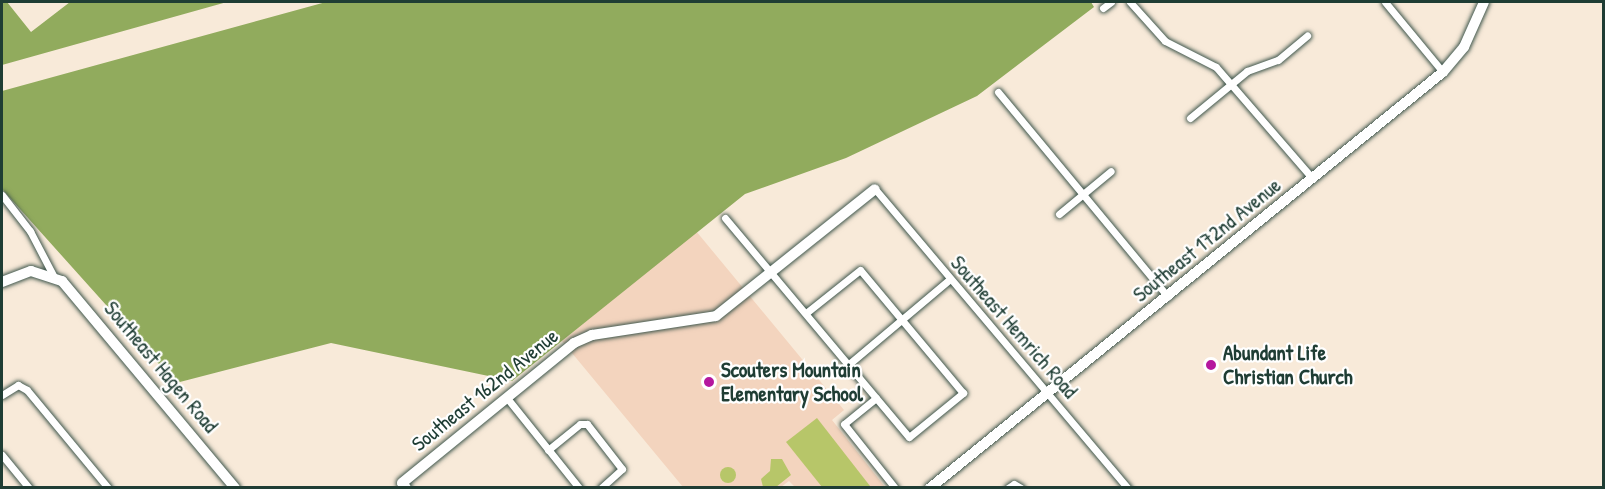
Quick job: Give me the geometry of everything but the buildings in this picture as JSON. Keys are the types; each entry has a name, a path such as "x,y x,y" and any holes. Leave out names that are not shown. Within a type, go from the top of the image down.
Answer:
{"street":[{"path":"1103,8 1111,2"},
{"path":"1130,2 1162,39 1202,57 1232,85 1313,179"},
{"path":"1385,2 1443,72"},
{"name":"Southeast 172nd Avenue","path":"930,488 1443,72 1464,47 1484,2"},
{"path":"1190,118 1250,69 1278,60 1306,36"},
{"path":"998,92 1168,297"},
{"path":"1059,214 1111,171"},
{"name":"Southeast 162nd Avenue","path":"404,485 507,398 584,338 706,320 722,312 874,189"},
{"name":"Southeast Hemrich Road","path":"874,189 1038,385 1050,393 1128,488"},
{"path":"2,195 30,231 53,275"},
{"path":"725,218 773,272 806,313 849,364 876,398 909,437 963,393 860,270 806,313"},
{"path":"2,282 24,271 53,275"},
{"name":"Southeast Hagen Road","path":"53,275 76,295 235,488"},
{"path":"849,364 950,279"},
{"path":"2,394 18,385 27,390 108,488"},
{"path":"507,398 579,488"},
{"path":"876,398 844,424 895,488"},
{"path":"549,450 584,422 621,469 601,488"},
{"path":"2,455 29,488"},
{"path":"1008,488 1014,484 1021,488"}],"shaded area":[{"name":"Scouters Mountain Elementary School","path":"696,231 844,410 832,420 885,487 795,487 789,481 781,487 683,487 562,341"}],"green space":[{"path":"2,2 7,2 31,32 70,2 227,2 2,65"},
{"path":"326,2 1091,2 1094,7 977,96 846,158 745,194 512,381 331,343 176,383 2,189 2,91"},
{"path":"817,418 870,486 822,487 786,442"},
{"path":"771,459 782,459 791,475 776,487 763,487 761,479 770,471"},
{"path":"725,467 731,467 736,475 734,481 725,483 720,478 720,472"}],"place":[{"name":"Abundant Life Christian Church","path":"1211,365"},
{"name":"Scouters Mountain Elementary School","path":"709,382"}]}
